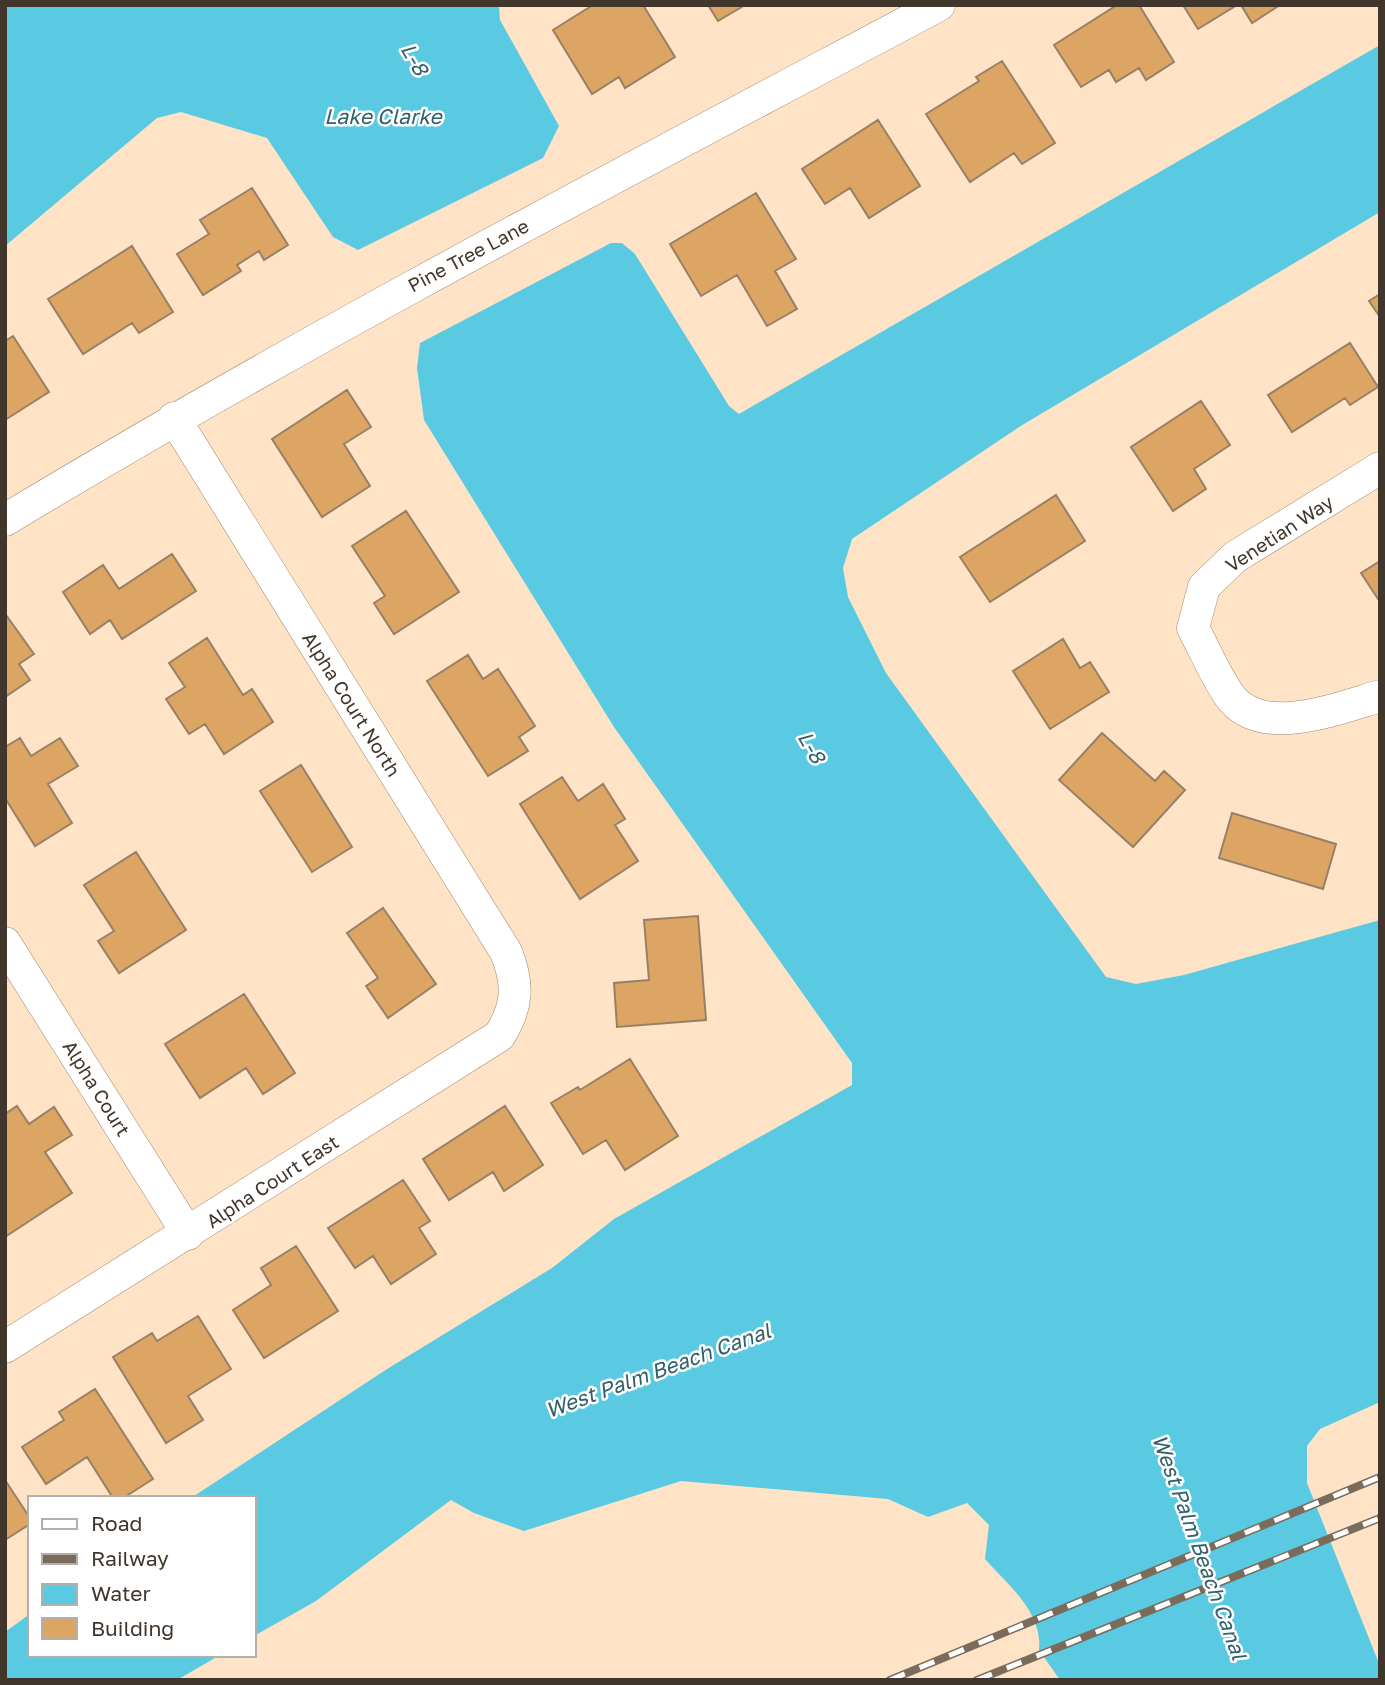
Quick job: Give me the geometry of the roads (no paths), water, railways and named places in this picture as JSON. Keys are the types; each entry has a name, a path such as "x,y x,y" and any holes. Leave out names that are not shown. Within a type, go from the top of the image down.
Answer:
{"street":[{"name":"Pine Tree Lane","path":"5,520 174,418 406,289 939,5"},
{"name":"Alpha Court North","path":"174,418 506,952 515,974 516,996"},
{"name":"Venetian Way","path":"1380,468 1235,557 1204,587 1193,628 1230,697 1258,716 1299,718 1380,696"},
{"name":"Alpha Court","path":"5,943 188,1234"},
{"name":"Alpha Court East","path":"5,1347 499,1036 511,1017 516,996"}],"water":[{"name":"Lake Clarke","path":"5,5 499,5 500,20 559,126 543,158 358,250 333,237 267,138 181,112 157,118 5,246"},
{"path":"1380,45 1380,212 1019,427 852,539 843,568 848,597 886,673 1106,977 1136,984 1184,975 1380,920 1380,1402 1320,1429 1307,1446 1307,1483 1380,1666 1380,1680 1060,1680 1039,1650 1039,1636 1030,1611 985,1559 989,1525 967,1503 928,1517 888,1499 681,1481 524,1531 474,1513 451,1500 316,1601 256,1635 256,1496 194,1496 387,1369 552,1268 614,1219 852,1085 852,1063 614,727 424,420 417,368 420,343 611,243 622,243 635,254 729,406 739,414"},
{"path":"28,1615 28,1657 217,1657 177,1680 5,1680 5,1632"}],"railway":[{"path":"890,1680 1380,1477"},
{"path":"977,1680 1380,1518"}],"water label":[{"name":"L-8","path":"415,59"},
{"name":"L-8","path":"812,747"},
{"name":"West Palm Beach Canal","path":"658,1370"},
{"name":"West Palm Beach Canal","path":"1200,1547"}]}
